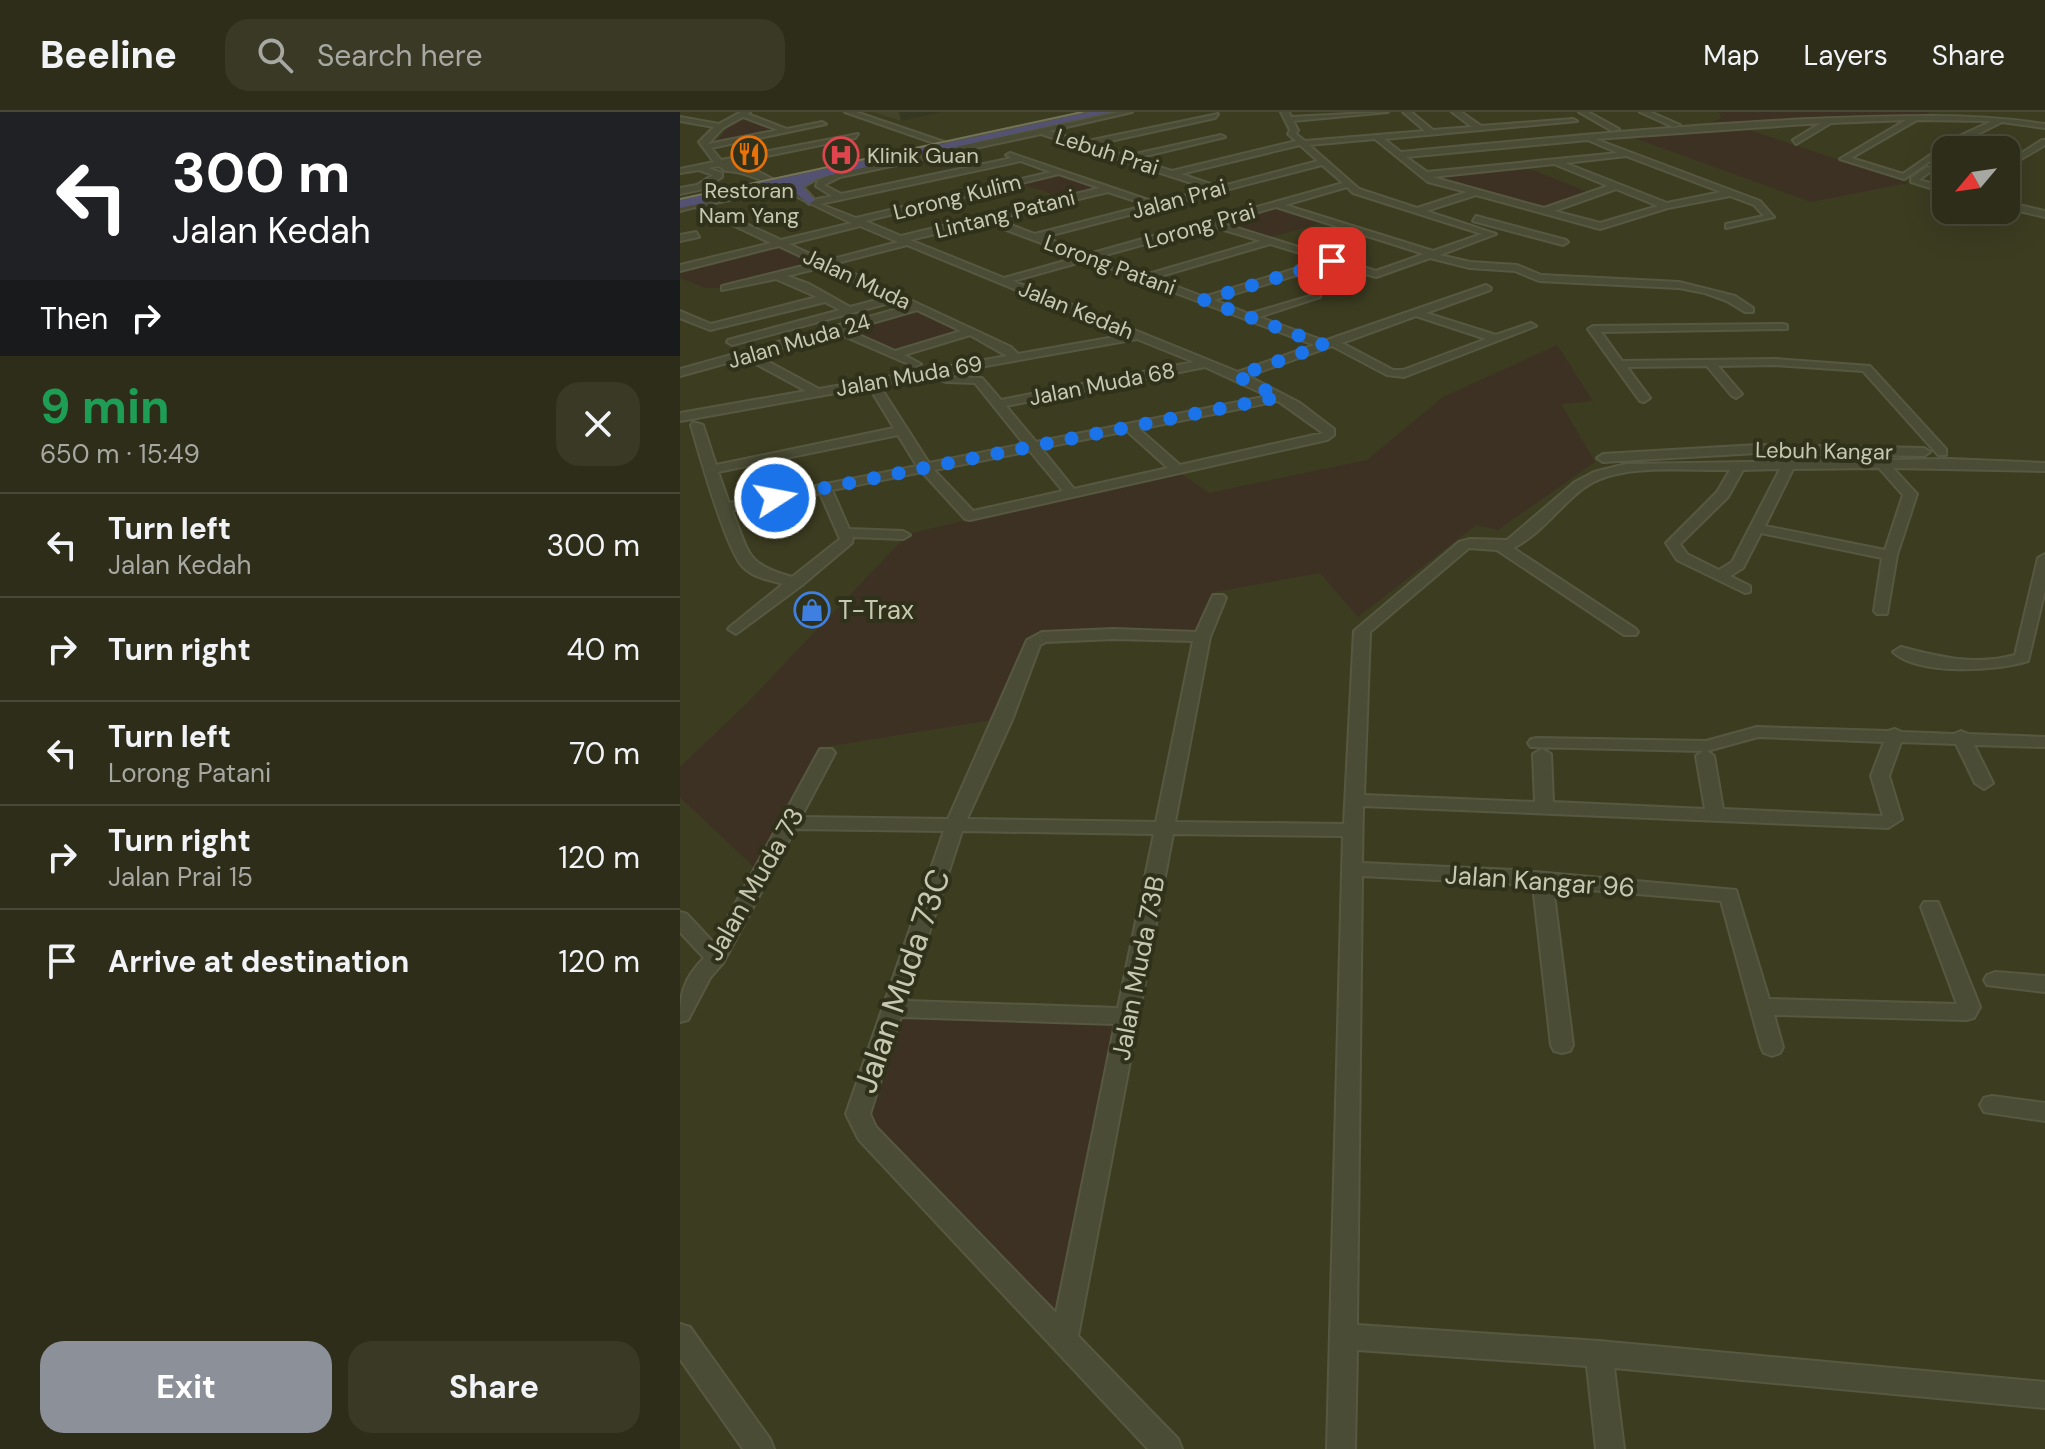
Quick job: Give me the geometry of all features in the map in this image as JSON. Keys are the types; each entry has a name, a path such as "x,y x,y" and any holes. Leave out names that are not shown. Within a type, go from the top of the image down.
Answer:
{"highway":[{"path":"680,206 761,180 1092,112"},
{"path":"714,196 740,190 761,180 849,168 976,143 1105,112"},
{"path":"943,143 1040,129"},
{"path":"811,202 796,191 801,181 849,168"},
{"path":"680,198 740,190 788,195"}],"street":[{"path":"849,112 943,143"},
{"path":"1066,123 1128,112"},
{"path":"1212,223 1376,274 1491,234 1370,197 1350,184 1292,134 1294,130 1286,116 1384,112"},
{"path":"1407,112 1432,133"},
{"path":"1456,112 1480,129"},
{"path":"1526,112 1544,124"},
{"path":"1557,112 1598,136"},
{"path":"1583,112 1615,129"},
{"path":"1644,112 1676,125"},
{"path":"787,131 744,113 704,138 705,147 721,162 811,202"},
{"path":"1086,144 1214,114 1228,158"},
{"path":"1915,118 1844,159 1904,177 1958,140 2008,119"},
{"path":"680,119 720,126"},
{"path":"1979,136 2008,119"},
{"path":"1398,155 1598,136 1830,121 2008,119 2045,126"},
{"path":"1175,173 1228,158 1303,143 1573,121"},
{"path":"1796,142 1830,121"},
{"path":"705,147 822,124"},
{"name":"Lebuh Prai","path":"1040,129 1218,189"},
{"path":"680,171 855,136"},
{"path":"1127,158 1221,137"},
{"path":"1377,137 1423,175 1476,193 1600,226 1666,206 1730,193"},
{"path":"1584,138 1757,203 1769,219 1729,226"},
{"path":"2020,157 2045,142"},
{"path":"842,198 824,190 821,182 838,175 976,143 1156,205"},
{"path":"1423,175 1628,154"},
{"path":"680,158 719,175 700,187 680,191"},
{"path":"761,180 788,195 811,202 1020,159"},
{"name":"Jalan Prai","path":"1034,237 1324,162"},
{"path":"1555,162 1666,206"},
{"path":"1932,167 1914,180 1932,186"},
{"name":"Lorong Kulim","path":"680,268 1059,172"},
{"name":"Lorong Prai","path":"1003,281 1350,184"},
{"path":"1544,211 1617,186"},
{"name":"Lintang Patani","path":"726,288 1108,189"},
{"path":"680,206 697,205 740,190"},
{"path":"1416,211 1476,193"},
{"name":"Jalan Kedah","path":"811,202 1237,376 1279,397 1330,432 1327,436 1178,470"},
{"path":"2031,211 2045,202"},
{"name":"Jalan Muda","path":"697,205 1007,349 1015,357"},
{"path":"1277,205 1470,265 1517,268 1539,278 1686,285 1730,296 1749,310"},
{"path":"1430,207 1563,242"},
{"path":"2020,208 2045,214"},
{"name":"Lorong Patani","path":"986,219 1328,344 1400,374 1421,370 1531,326"},
{"path":"680,238 696,235"},
{"path":"1145,278 1271,241"},
{"path":"1204,300 1332,261"},
{"path":"777,276 849,311"},
{"path":"1237,376 1486,288"},
{"path":"1249,317 1316,295"},
{"path":"710,327 827,298"},
{"path":"732,342 896,298"},
{"name":"Jalan Muda 24","path":"680,373 750,357 918,307"},
{"path":"1413,312 1497,339"},
{"path":"680,314 710,327 750,357 818,393"},
{"path":"1644,398 1593,329 1783,327"},
{"path":"838,329 915,364"},
{"path":"895,354 970,332"},
{"name":"Jalan Muda 69","path":"680,417 818,393 875,388 1015,357 1139,336"},
{"path":"1709,362 1736,394"},
{"path":"1620,364 1799,362 1866,368 1942,452"},
{"name":"Jalan Muda 68","path":"997,404 1207,363"},
{"path":"1071,493 978,380 970,377 875,388 925,468 965,515 1071,493 1178,470"},
{"path":"725,508 1279,397"},
{"path":"698,426 725,508 750,567 796,583"},
{"path":"1130,427 1178,470"},
{"path":"711,470 900,431"},
{"name":"Lebuh Kangar","path":"1603,458 1757,449 2045,456"},
{"path":"1739,465 1723,494 1673,543 1682,557 1745,589"},
{"path":"1341,1449 1353,830 1362,631 1464,545 1473,542 1501,546 1510,544 1542,522 1589,479 1601,474 1626,468 1739,465 2045,467"},
{"path":"1882,611 1890,555 1910,494 1883,465"},
{"path":"1720,576 1738,565 1788,466"},
{"path":"736,629 762,605 796,583 847,540 825,489"},
{"path":"1756,528 1890,555"},
{"path":"845,533 903,535"},
{"path":"1501,546 1630,632"},
{"path":"1901,652 1922,660 1993,664 2022,658 2045,558"},
{"name":"Jalan Muda 73B","path":"1064,1340 1202,637 1218,598"},
{"name":"Jalan Muda 73C","path":"1168,1449 867,1133 858,1114 863,1091 955,825 1003,720 1031,647 1042,637 1075,635 1202,637"},
{"path":"1544,808 1540,749 1707,746 1757,732 1961,736 2045,742"},
{"path":"1354,800 1891,821 1880,776 1895,734"},
{"path":"1961,736 1984,783"},
{"name":"Jalan Muda 73","path":"680,1014 702,973 716,958 826,753"},
{"path":"1705,756 1715,815"},
{"path":"790,823 1353,830"},
{"name":"Jalan Kangar 96","path":"1352,869 1729,895 1763,1007"},
{"path":"1542,880 1562,1045"},
{"path":"1772,1047 1763,1007 1838,1006 1966,1012 1969,1007 1931,907"},
{"path":"680,919 716,958"},
{"path":"1995,980 2045,984"},
{"path":"893,1009 1128,1016"},
{"path":"1992,1105 2045,1112"},
{"path":"680,1336 760,1449"},
{"path":"1343,1337 1599,1354 2045,1395"},
{"path":"1599,1354 1610,1449"}],"shaded area":[{"path":"1719,112 1927,112 1930,115 1720,125 1713,122 1721,118"},
{"path":"747,117 778,131 714,144 729,127"},
{"path":"1740,127 1908,183 1811,202 1626,135"},
{"path":"1525,167 1588,192 1545,208 1433,176"},
{"path":"1060,175 1097,188 1061,197 1019,183"},
{"path":"1272,207 1324,222 1268,238 1223,222"},
{"path":"778,248 814,265 720,288 705,288 680,278 680,271"},
{"path":"915,312 959,332 894,351 846,330"},
{"path":"1557,345 1593,401 1561,404 1595,462 1498,530 1476,525 1358,617 1320,573 1215,592 1198,633 1044,636 997,719 825,747 760,873 680,797 680,767 748,702 908,534 1176,470 1209,493 1367,460 1443,397"},
{"path":"893,1009 1128,1016 1064,1340 858,1114"}],"tram line":[{"path":"680,199 1082,112"}],"place":[{"name":"Restoran Nam Yang","path":"749,154"},
{"name":"Klinik Guan","path":"841,155"},
{"name":"T-Trax","path":"812,610"}],"route":[{"path":"775,498 1279,397 1237,376 1324,345 1204,300 1332,261"}]}
